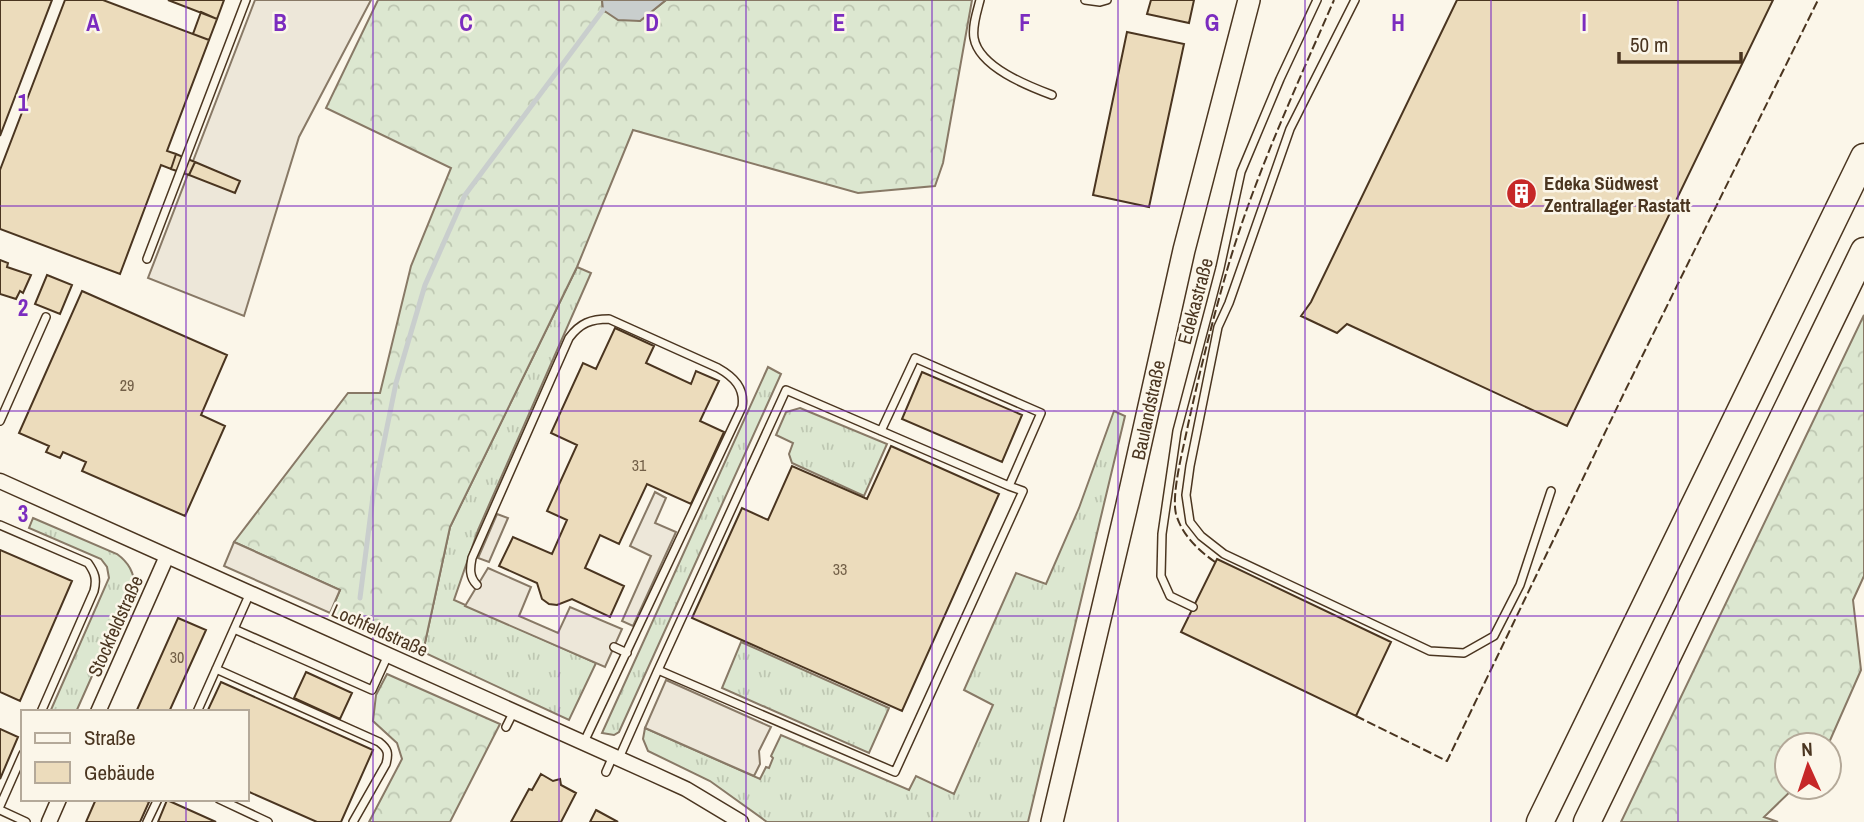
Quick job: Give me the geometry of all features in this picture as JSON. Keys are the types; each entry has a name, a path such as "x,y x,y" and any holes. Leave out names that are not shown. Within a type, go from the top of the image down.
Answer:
{"highway":[{"path":"1540,822 1864,157"},
{"path":"1587,822 1864,251"}],"street":[{"name":"Baulandstraße","path":"1052,822 1184,250 1249,0"},
{"name":"Lochfeldstraße","path":"0,481 584,742 686,789 741,822"},
{"name":"Stockfeldstraße","path":"99,710 167,556"},
{"path":"49,822 59,801"}],"lane":[{"path":"147,259 246,0"},
{"path":"980,0 974,40 981,53 1016,81 1052,95"},
{"path":"1085,0 1107,0"},
{"name":"Edekastraße","path":"1193,607 1170,596 1161,576 1163,534 1177,431 1220,268 1241,172 1317,0"},
{"path":"1355,0 1290,129 1229,303 1218,327 1190,466 1186,495 1190,522 1214,546 1236,559 1430,651 1464,653 1494,636 1520,585 1551,491"},
{"path":"0,421 46,317"},
{"path":"477,585 472,580 470,570 472,558 575,329 596,319 609,319 731,376 744,396 742,407 584,742"},
{"path":"881,432 915,358 1041,413 1009,486"},
{"path":"606,772 658,670 786,390 1023,491 895,772 658,670"},
{"path":"0,525 88,563 94,571 96,581 42,710"},
{"path":"198,710 250,593"},
{"path":"234,629 372,690 388,654"},
{"path":"614,647 627,653"},
{"path":"216,669 386,747 389,754 386,764 353,822"},
{"path":"506,727 514,711"},
{"path":"21,759 0,808 26,822"},
{"path":"148,822 157,801"},
{"path":"223,801 268,822"}],"green space":[{"path":"378,0 602,0 603,11 640,21 666,0 972,0 943,163 935,186 858,193 633,130 577,267 450,527 423,652 330,613 340,590 234,542 348,393 380,393 411,266 451,168 326,108"},
{"path":"577,267 591,273 478,530 454,600 596,663 569,720 423,652 450,527"},
{"path":"1864,315 1864,576 1853,600 1861,670 1834,731 1773,731 1773,801 1781,801 1764,817 1778,822 1621,822"},
{"path":"768,367 781,374 619,732 614,735 602,733"},
{"path":"800,408 887,444 864,496 792,463 789,454 793,443 776,435 786,412"},
{"path":"1114,411 1125,416 1028,822 767,822 710,781 648,751 643,739 645,728 760,779 766,767 769,768 773,758 771,756 781,735 909,790 916,776 954,794 993,705 964,690 1016,573 1046,584 1079,508"},
{"path":"33,518 117,554 127,563 132,573 134,584 130,606 115,640 108,643 104,649 77,710 51,710 109,578 107,567 101,559 29,528"},
{"path":"741,642 889,708 869,753 722,688"},
{"path":"387,674 500,724 450,822 369,822 402,759 397,743 373,721 376,695"}],"shaded area":[{"path":"255,0 371,0 299,137 244,316 148,278"},
{"path":"602,0 666,0 640,21 618,20 603,10"},
{"path":"655,492 666,498 655,523 676,532 633,626 622,621 651,556 630,546"},
{"path":"497,514 508,518 489,562 478,558"},
{"path":"234,542 340,590 330,613 224,566"},
{"path":"488,568 531,587 519,616 558,633 570,607 622,629 605,667 465,606"},
{"path":"666,680 771,727 759,751 760,764 754,776 645,728"}],"building":[{"path":"0,0 52,0 0,136"},
{"path":"65,0 103,0 209,40 167,151 176,154 171,169 161,165 120,274 0,229 0,170"},
{"path":"168,0 224,0 217,19"},
{"path":"1151,0 1194,0 1189,23 1147,14"},
{"name":"Edeka Südwest Zentrallager Rastatt","path":"1457,0 1773,0 1567,426 1347,324 1337,333 1301,316 1311,302"},
{"path":"201,12 217,19 209,40 193,34"},
{"path":"1127,32 1184,44 1149,207 1093,195"},
{"path":"176,154 195,162 189,175 171,169"},
{"path":"195,162 240,181 235,193 189,175"},
{"path":"0,260 8,263 7,267 31,275 23,293 20,291 16,299 0,294"},
{"path":"47,275 72,285 60,314 35,304"},
{"path":"82,291 227,355 201,415 225,426 185,516 82,471 86,462 63,452 60,458 46,452 49,446 19,433"},
{"path":"615,328 654,346 646,363 691,384 696,371 719,381 700,421 724,432 691,504 647,484 619,544 600,535 585,568 624,586 610,617 572,599 557,605 549,604 542,599 537,583 499,566 513,537 552,554 567,520 547,511 577,445 551,433 583,363 596,369"},
{"path":"922,372 1022,415 1002,462 902,419"},
{"path":"891,446 999,494 902,711 692,618 742,508 768,520 792,466 867,499"},
{"path":"0,550 72,581 20,701 0,692"},
{"path":"1217,559 1391,642 1356,716 1181,632"},
{"path":"178,618 206,630 170,710 137,710"},
{"path":"306,672 352,693 340,719 294,698"},
{"path":"221,682 373,750 341,822 317,822 248,791 248,710 208,710"},
{"path":"0,729 18,737 0,779"},
{"path":"541,774 553,781 560,779 561,785 576,793 561,822 511,822 529,789 532,790"},
{"path":"95,801 149,802 140,822 86,822"},
{"path":"167,801 169,801 216,822 158,822"},
{"path":"596,810 618,822 590,822"}],"waterway":[{"path":"360,598 373,496 396,383 425,285 465,195 603,10"}],"fence":[{"path":"1215,562 1191,541 1176,514 1175,494 1181,457 1213,321 1252,194 1334,0"},
{"path":"1356,716 1447,761 1625,391 1818,0"}],"place":[{"name":"Edeka Südwest Zentrallager Rastatt","path":"1521,194"}]}
